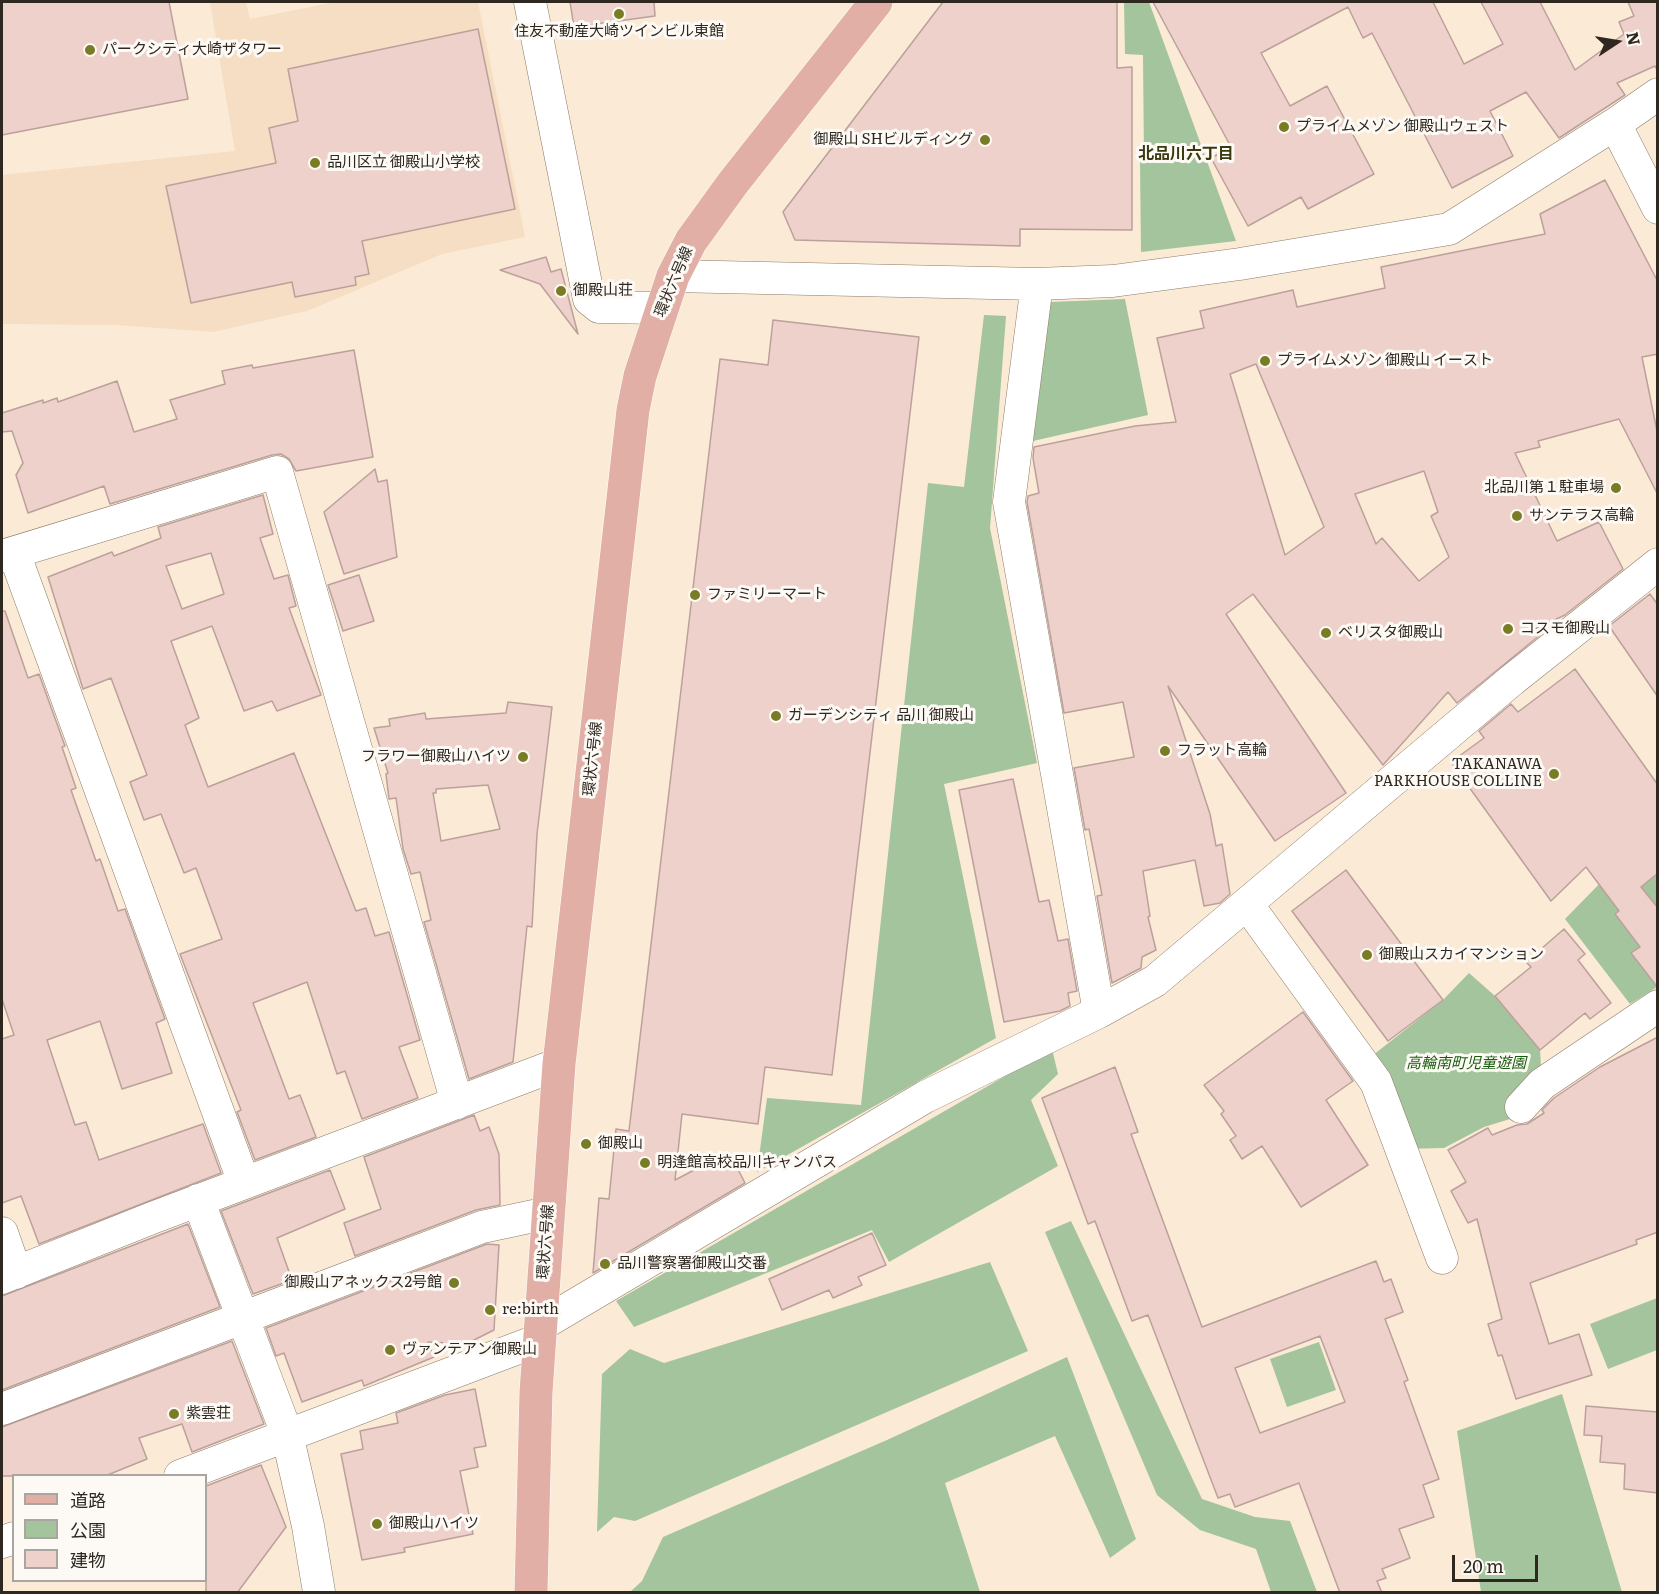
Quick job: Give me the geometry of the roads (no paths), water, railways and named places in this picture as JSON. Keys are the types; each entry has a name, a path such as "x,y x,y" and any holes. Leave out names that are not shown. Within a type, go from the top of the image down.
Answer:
{"main road":[{"name":"環状六号線","path":"531,1592 531,1502 540,1332 559,1064 633,410 640,375 674,276 691,241 732,183 876,2"}],"street":[{"path":"530,2 589,299 599,307 662,308"},
{"path":"674,276 1037,284 1113,280 1240,264 1449,229 1615,124 1658,94"},
{"path":"1615,124 1658,208"},
{"path":"1037,284 1009,502 1099,1012"},
{"path":"244,1183 8,555 277,472 457,1102"},
{"path":"185,1474 540,1332 925,1097 1099,1012 1155,981 1512,680 1658,564"},
{"path":"1247,904 1376,1082 1442,1258"},
{"path":"1521,1107 1542,1084 1658,1006"},
{"path":"2,1233 9,1275 198,1200 559,1064"},
{"path":"198,1200 287,1434 308,1526 319,1593"},
{"path":"2,1409 482,1227 548,1214"}],"place":[{"name":"住友不動産大崎ツインビル東館","path":"619,14"},
{"name":"パークシティ大崎ザタワー","path":"90,50"},
{"name":"プライムメゾン 御殿山ウェスト","path":"1284,127"},
{"name":"御殿山 SHビルディング","path":"985,140"},
{"name":"品川区立 御殿山小学校","path":"315,163"},
{"name":"御殿山荘","path":"561,291"},
{"name":"プライムメゾン 御殿山 イースト","path":"1265,361"},
{"name":"北品川第１駐車場","path":"1616,488"},
{"name":"サンテラス高輪","path":"1517,516"},
{"name":"ファミリーマート","path":"695,595"},
{"name":"コスモ御殿山","path":"1508,629"},
{"name":"ベリスタ御殿山","path":"1326,633"},
{"name":"ガーデンシティ 品川 御殿山","path":"776,716"},
{"name":"フラット高輪","path":"1165,751"},
{"name":"フラワー御殿山ハイツ","path":"523,757"},
{"name":"TAKANAWA PARKHOUSE COLLINE","path":"1554,774"},
{"name":"御殿山スカイマンション","path":"1367,955"},
{"name":"御殿山","path":"586,1144"},
{"name":"明逢館高校品川キャンパス","path":"645,1163"},
{"name":"品川警察署御殿山交番","path":"605,1264"},
{"name":"御殿山アネックス2号館","path":"454,1283"},
{"name":"re:birth","path":"490,1310"},
{"name":"ヴァンテアン御殿山","path":"390,1350"},
{"name":"紫雲荘","path":"174,1414"},
{"name":"御殿山ハイツ","path":"377,1524"}],"district":[{"name":"北品川六丁目","path":"1186,154"}],"park label":[{"name":"高輪南町児童遊園","path":"1466,1064"}]}
